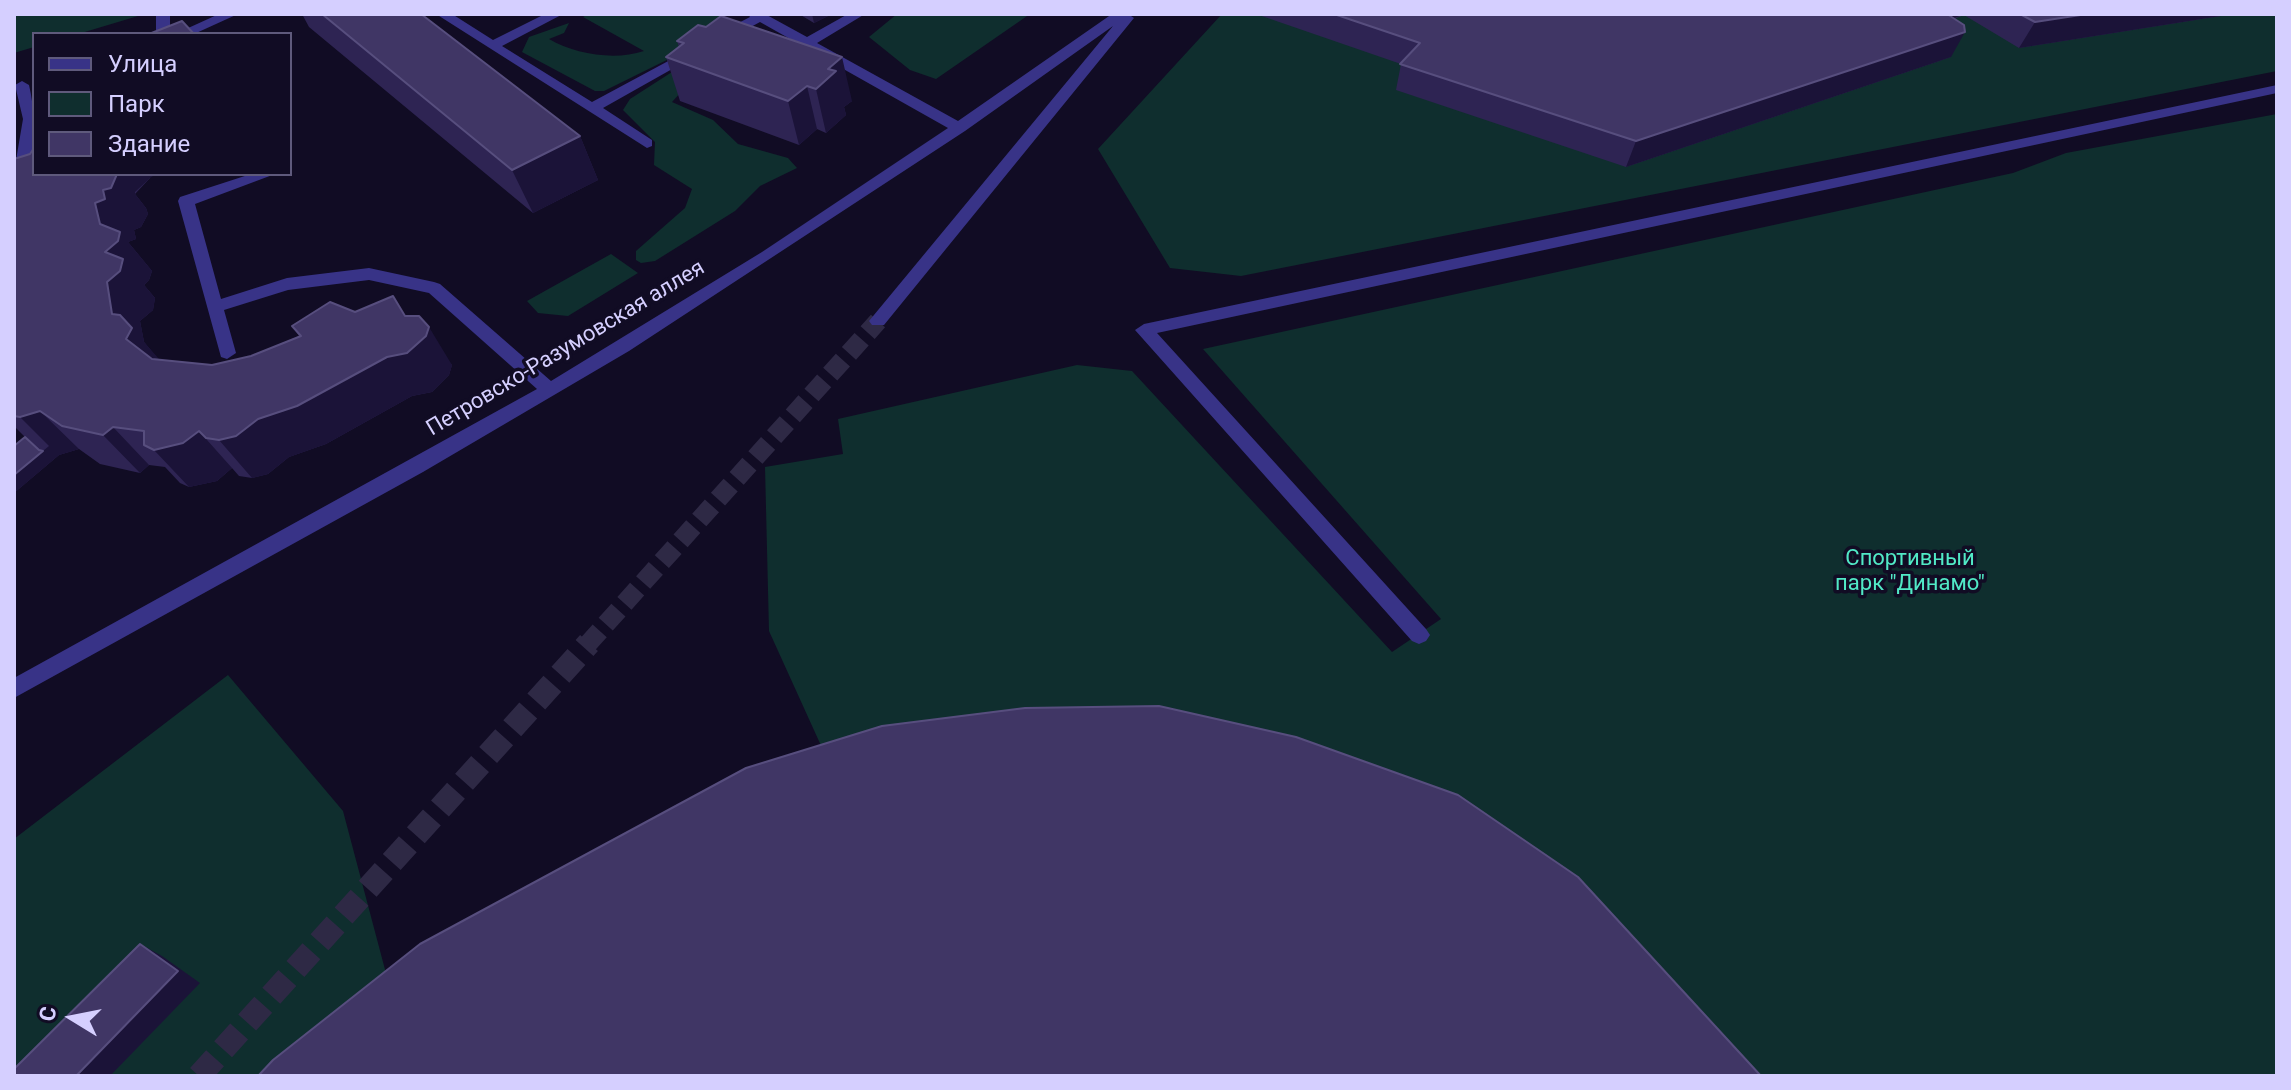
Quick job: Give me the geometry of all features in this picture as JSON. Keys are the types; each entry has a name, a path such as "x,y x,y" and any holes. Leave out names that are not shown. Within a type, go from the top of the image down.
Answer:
{"street":[{"path":"187,32 231,14"},
{"path":"443,14 647,143"},
{"path":"492,46 556,14"},
{"path":"809,42 858,14"},
{"name":"Петровско-Разумовская аллея","path":"14,689 550,390 960,128 1121,14"},
{"path":"878,321 1130,14"},
{"path":"592,108 758,15 960,128"},
{"path":"14,222 30,119 23,84"},
{"path":"1419,635 1144,330 2277,89"},
{"path":"227,353 186,201 261,176"},
{"path":"215,307 287,284 369,274 434,288 550,390"}],"green space":[{"path":"14,14 138,14 85,32 32,32 32,48 14,53"},
{"path":"588,14 715,14 726,19 687,50 604,91 595,91 522,52 529,37 569,23 564,33 549,39 571,49 608,56 644,51 583,17"},
{"path":"897,14 1030,14 936,79 910,70 869,37"},
{"path":"1222,14 2277,14 2277,71 1241,276 1170,268 1098,149"},
{"path":"686,63 701,70 672,102 713,120 738,144 788,158 797,168 760,186 735,211 655,261 641,263 636,260 636,251 685,208 692,189 654,165 655,142 623,110 630,99"},
{"name":"Спортивный парк \"Динамо\"","path":"2277,114 2277,1076 14,1076 14,839 228,675 343,811 392,996 828,761 769,631 765,467 843,454 838,419 1077,365 1132,371 1392,652 1441,619 1203,349 2013,173 2066,153"},
{"path":"611,254 638,273 568,316 538,313 527,301"}],"building":[{"path":"322,14 421,14 580,136 512,170"},
{"path":"1334,14 1947,14 1964,25 1965,32 1636,141 1400,64 1420,43"},
{"path":"2020,14 2087,14 2035,22"},
{"path":"721,16 842,57 828,69 836,71 816,89 807,86 788,101 666,57 684,43 677,41 698,25 706,27"},
{"path":"182,21 192,32 154,32"},
{"path":"32,151 32,176 116,176 111,188 103,190 105,199 95,203 100,224 120,232 118,241 105,252 123,259 120,271 107,282 112,314 120,315 132,328 126,339 152,359 212,365 251,356 301,336 292,326 330,302 355,312 393,296 405,316 419,316 429,327 426,336 407,353 387,357 297,406 258,419 236,436 219,440 206,438 199,431 183,443 154,450 144,445 144,431 113,427 103,435 62,426 40,411 14,416 14,159"},
{"path":"25,437 43,451 14,475 14,446"},
{"path":"1159,706 1296,737 1458,795 1578,877 1761,1076 258,1076 273,1060 420,944 746,768 882,726 1025,708"},
{"path":"140,944 178,971 76,1076 14,1076 14,1069"}],"tunnel":[{"path":"587,645 878,321"},
{"path":"199,1076 589,643"}]}
